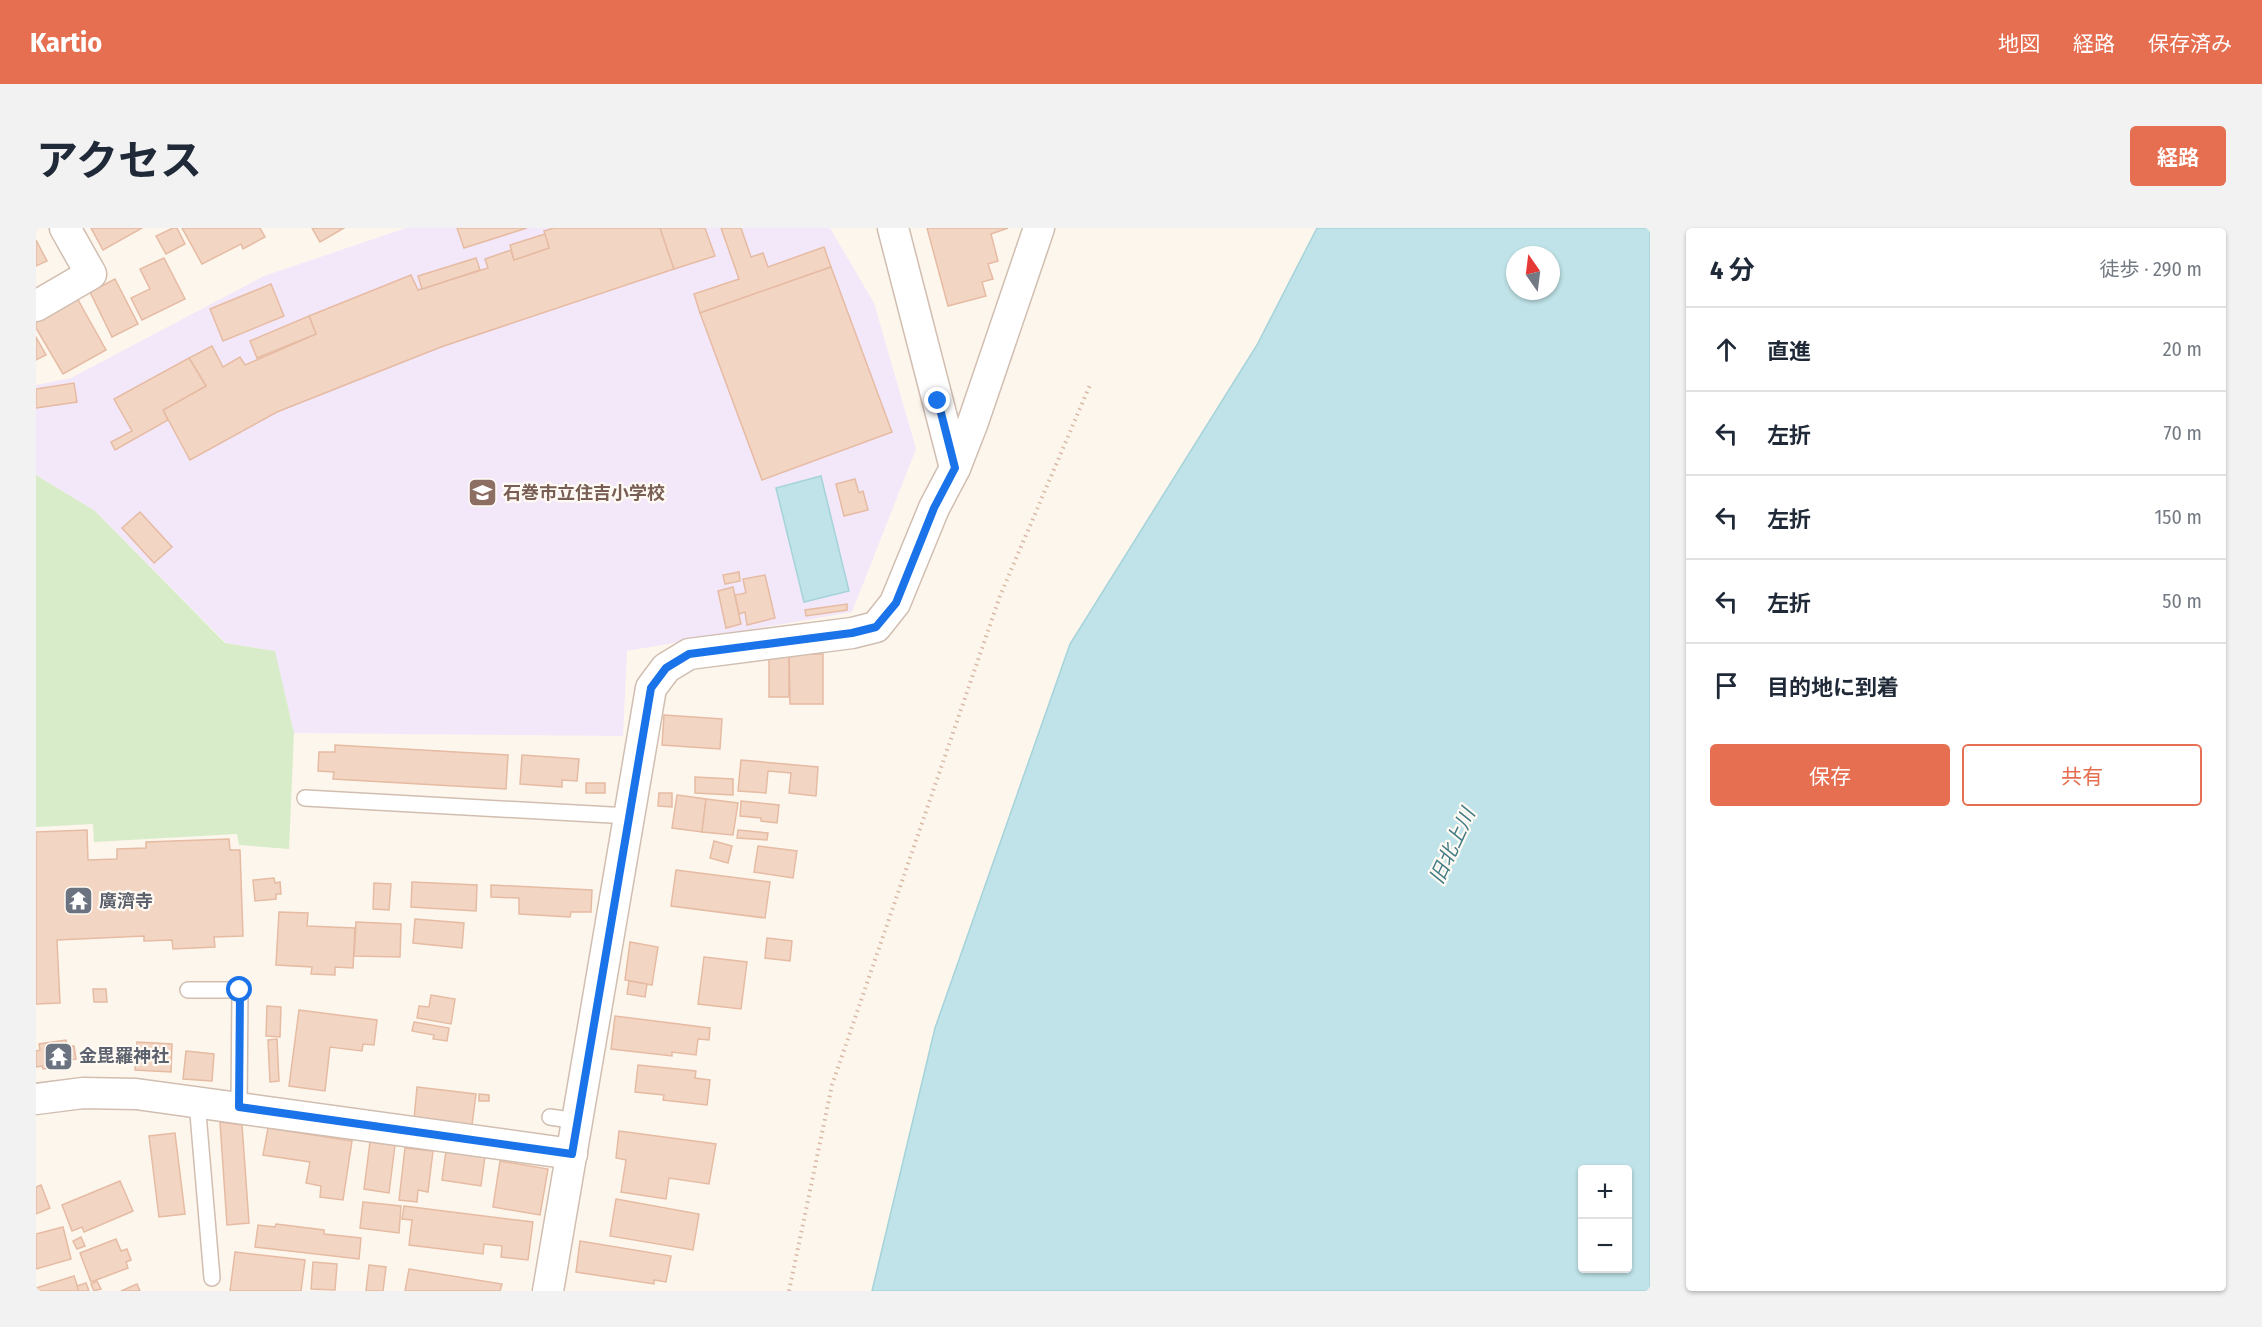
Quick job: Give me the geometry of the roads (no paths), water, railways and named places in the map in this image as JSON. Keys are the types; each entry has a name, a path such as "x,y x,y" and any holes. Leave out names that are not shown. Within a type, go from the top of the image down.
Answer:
{"street":[{"path":"36,306 91,274 65,228"},
{"path":"894,228 945,486"},
{"path":"548,1291 572,1154 564,1119 629,816 651,688 666,668 689,654 852,633 876,627 896,603 973,422 1040,228"},
{"path":"36,1099 83,1093 136,1094 572,1154"}],"lane":[{"path":"305,798 629,816"},
{"path":"188,990 240,990 239,1107"},
{"path":"197,1102 212,1278"}],"water":[{"name":"旧北上川","path":"1317,228 1650,228 1650,1291 872,1291 935,1028 1070,644 1257,345"},
{"path":"821,476 849,591 804,602 776,488"}],"place":[{"name":"石巻市立住吉小学校","path":"482,493"},
{"name":"廣濟寺","path":"78,901"},
{"name":"金毘羅神社","path":"58,1056"}]}
